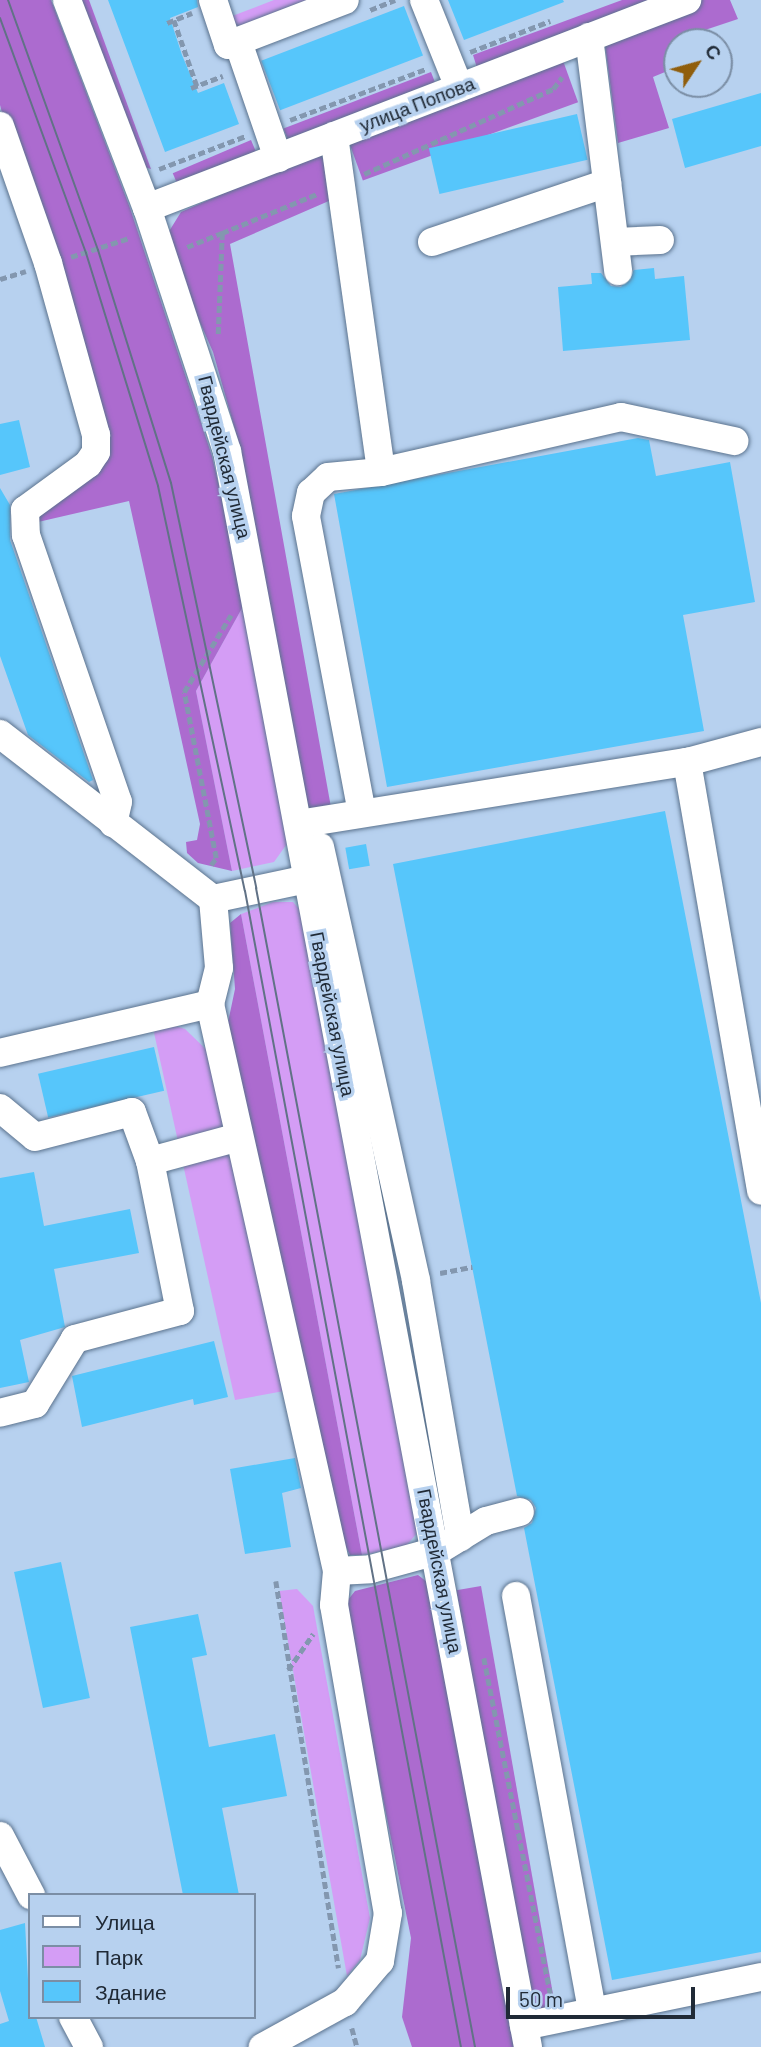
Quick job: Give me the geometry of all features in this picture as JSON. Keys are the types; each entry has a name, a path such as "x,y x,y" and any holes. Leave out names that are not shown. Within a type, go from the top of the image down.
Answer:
{"street":[{"name":"Гвардейская улица","path":"67,0 151,218 217,416 254,577 306,823 307,879 449,1544 526,2037"},
{"path":"213,0 228,46 345,0"},
{"path":"424,0 459,87"},
{"name":"улица Попова","path":"151,218 278,158 687,0"},
{"path":"589,37 618,271"},
{"path":"237,42 278,158"},
{"path":"2,134 48,263 96,435 96,453 88,464 24,510 26,535 118,802 113,823"},
{"path":"334,136 381,472"},
{"path":"432,242 607,183"},
{"path":"615,242 660,240"},
{"path":"362,813 306,516 311,493 328,477 381,472 621,417 734,441"},
{"path":"0,734 205,892 219,968 210,1004 337,1570 334,1605 388,1913 380,1961 345,2002 263,2047"},
{"path":"449,1544 416,1281 306,823 687,762 761,742"},
{"path":"687,762 761,1191"},
{"path":"205,892 307,879"},
{"path":"0,1053 210,1004"},
{"path":"0,1108 35,1136 132,1112 150,1161 180,1311 75,1339 35,1404 0,1413"},
{"path":"150,1161 239,1137"},
{"path":"337,1570 371,1569 449,1544 485,1521 520,1512"},
{"path":"516,1596 592,2011"},
{"path":"0,1836 31,1893"},
{"path":"526,2037 556,2020 761,1978"},
{"path":"74,2019 89,2047"}],"path":[{"path":"156,170 558,19"},
{"path":"166,23 174,20 190,53 197,86 191,88"},
{"path":"182,55 190,53"},
{"path":"98,250 151,218"},
{"path":"185,247 222,233"},
{"path":"205,892 216,858 184,692 254,577"},
{"path":"428,1276 472,1267"},
{"path":"276,1581 345,2002"},
{"path":"482,1645 556,2020"}],"green space":[{"path":"274,0 330,0 234,36 227,18"},
{"path":"246,601 289,841 274,862 232,871 196,691"},
{"path":"273,902 293,902 300,910 418,1532 406,1546 362,1555 241,914"},
{"path":"169,1024 185,1029 213,1056 284,1391 235,1400 153,1028"},
{"path":"297,1589 313,1606 370,1918 360,1960 347,1976 279,1591"}],"shaded area":[{"path":"0,0 51,0 130,208 212,456 246,601 196,691 232,871 198,863 187,853 186,842 197,840 200,824 129,501 38,522 39,504 94,472 0,105"},
{"path":"74,0 89,0 151,169 140,166"},
{"path":"622,0 670,0 478,71 473,55"},
{"path":"701,0 730,0 738,19 711,28 663,28 663,73 653,77 669,128 618,143 604,37"},
{"path":"562,58 578,102 363,180 347,136"},
{"path":"431,72 438,90 290,146 283,129"},
{"path":"251,140 259,159 181,193 173,173"},
{"path":"328,148 338,197 230,244 332,813 307,816 241,451 213,352 171,257 168,233 181,212"},
{"path":"241,914 362,1555 350,1555 341,1537 226,1032 235,989 230,923"},
{"path":"418,1575 431,1585 516,2047 412,2047 402,2017 411,1938 344,1605 355,1591"},
{"path":"481,1586 555,2008 531,2013 456,1590"}],"building":[{"path":"108,0 197,0 198,7 170,18 182,55 198,93 224,83 239,124 165,152"},
{"path":"448,0 563,0 564,2 464,40"},
{"path":"404,6 423,55 280,110 261,61"},
{"path":"761,93 761,146 685,168 672,119"},
{"path":"577,114 588,160 439,194 429,148"},
{"path":"654,268 655,279 684,276 690,340 563,351 558,287 592,284 591,273 601,273 611,286 621,287 634,270"},
{"path":"19,420 30,467 0,475 0,424"},
{"path":"638,438 649,440 656,476 730,462 755,602 683,615 704,731 387,787 334,494"},
{"path":"0,488 10,505 10,540 93,780 89,782 28,735 0,656"},
{"path":"665,811 761,1303 761,1952 612,1980 524,1528 532,1523 536,1508 531,1500 517,1496 393,864"},
{"path":"366,844 370,866 349,869 345,848"},
{"path":"154,1047 164,1091 48,1118 38,1074"},
{"path":"34,1172 44,1226 130,1209 139,1253 54,1269 65,1327 20,1340 29,1382 0,1388 0,1178"},
{"path":"214,1341 228,1397 194,1405 193,1399 82,1427 72,1376"},
{"path":"295,1458 301,1488 282,1493 291,1547 245,1554 230,1469"},
{"path":"61,1562 90,1698 43,1708 14,1572"},
{"path":"198,1614 207,1655 192,1658 209,1747 275,1734 287,1796 222,1808 239,1893 183,1893 130,1627"},
{"path":"25,1923 28,2019 37,2019 45,2047 0,2047 0,2024 9,2021 0,1991 0,1930"}],"tram line":[{"path":"8,0 98,250 171,483 256,888 475,2047"},
{"path":"0,18 86,253 158,486 245,891 461,2047"}]}
